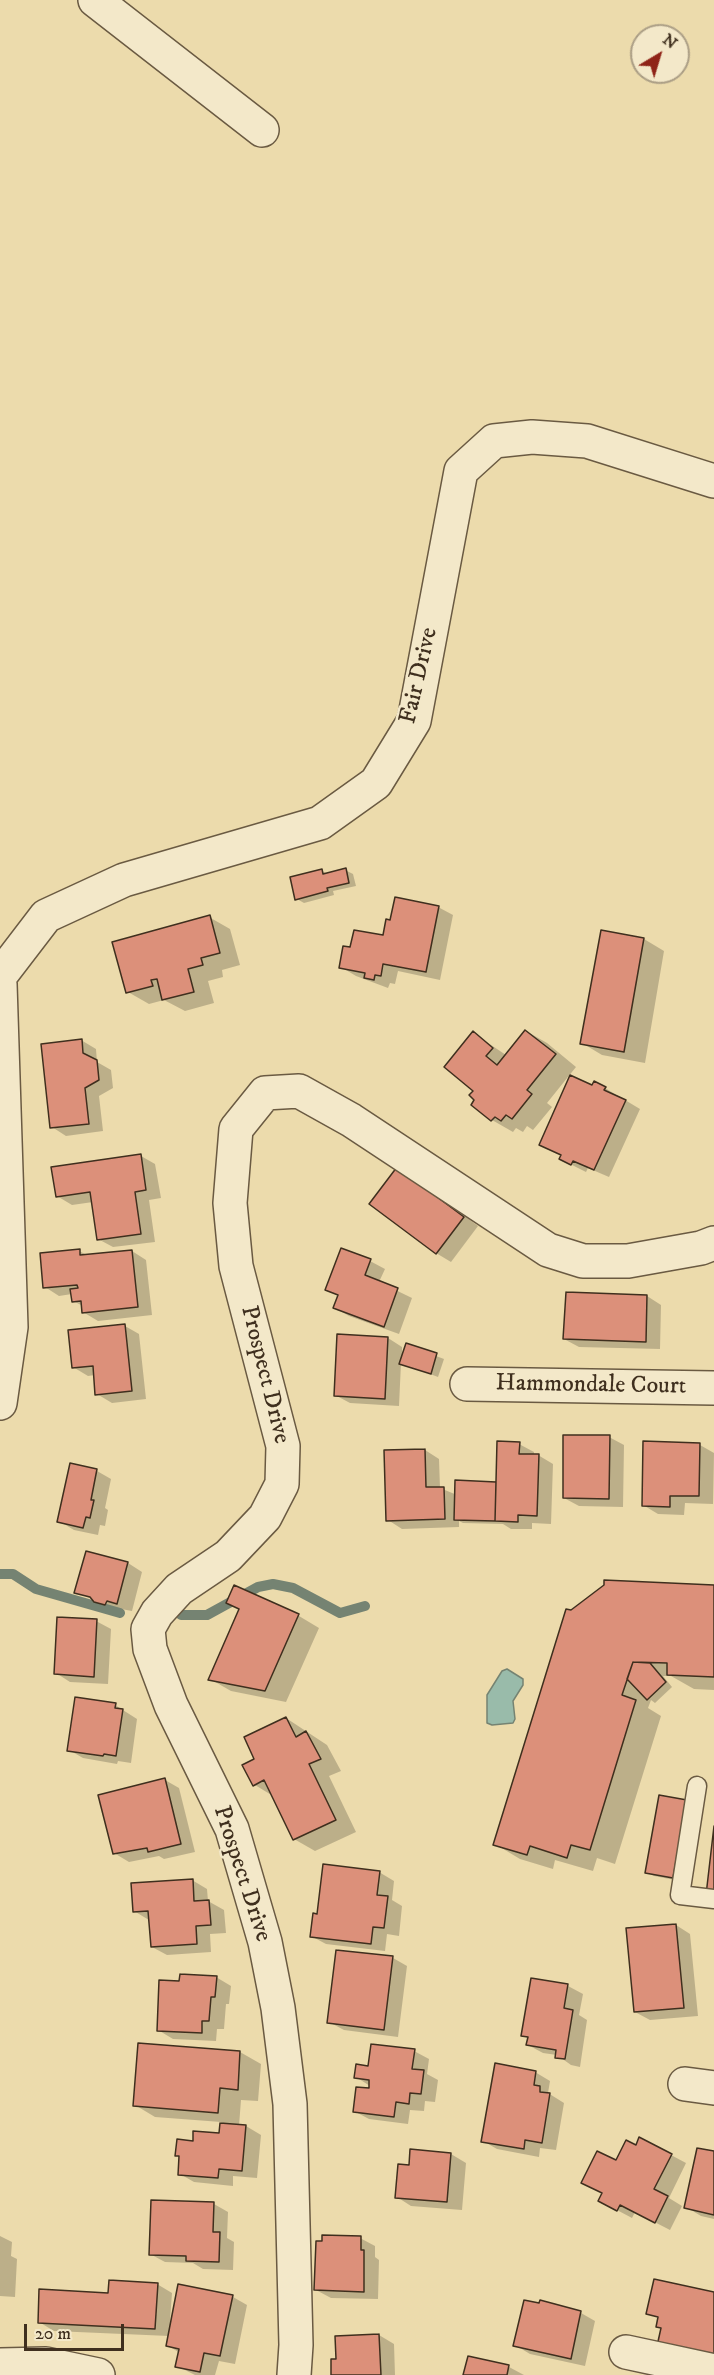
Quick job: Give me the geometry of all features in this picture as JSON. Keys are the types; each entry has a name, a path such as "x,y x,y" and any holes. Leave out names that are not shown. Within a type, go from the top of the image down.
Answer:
{"street":[{"path":"95,0 262,130"},
{"name":"Fair Drive","path":"0,976 46,916 124,880 320,823 376,783 414,721 461,471 494,441 532,437 587,441 714,481"},
{"path":"0,984 11,1327 4,1350 0,1403"},
{"name":"Prospect Drive","path":"294,2375 296,2333 290,2103 276,1997 265,1942 232,1830 171,1705 150,1649 148,1629 158,1612 179,1589 228,1556 265,1517 282,1484 283,1446 236,1266 230,1203 236,1130 265,1094 298,1091 351,1120 548,1250 583,1261 628,1261 701,1248 714,1243"},
{"name":"Hammondale Court","path":"467,1384 714,1388"},
{"path":"626,2352 714,2371"},
{"path":"0,2365 46,2364 98,2375"}],"lane":[{"path":"697,1786 680,1895 714,1899"}],"shaded area":[{"path":"507,1669 523,1679 523,1685 513,1701 515,1719 513,1723 492,1725 487,1723 487,1695 502,1671"}],"building":[{"path":"346,868 349,883 327,888 328,891 295,900 290,877 322,869 323,874"},
{"path":"395,897 439,906 426,972 383,964 381,976 375,975 374,980 364,978 365,973 339,968 343,946 350,947 354,930 383,935 386,919 390,920"},
{"path":"210,915 220,953 201,958 203,965 188,969 194,992 162,1000 157,979 151,980 153,986 126,993 112,942"},
{"path":"601,930 644,938 624,1052 580,1044"},
{"path":"525,1030 556,1054 527,1090 532,1094 512,1119 506,1115 501,1121 495,1117 491,1121 471,1105 474,1100 469,1095 473,1091 444,1067 473,1031 493,1048 486,1056 497,1065"},
{"path":"82,1039 83,1053 97,1060 99,1080 85,1088 89,1124 50,1128 41,1044"},
{"path":"570,1075 592,1085 594,1081 606,1087 604,1090 626,1100 594,1170 573,1161 571,1165 559,1159 561,1155 539,1145"},
{"path":"141,1154 146,1190 135,1192 141,1234 97,1240 90,1192 56,1197 51,1167"},
{"path":"397,1167 464,1217 436,1254 369,1204"},
{"path":"341,1248 371,1259 365,1275 398,1288 384,1327 333,1308 338,1295 325,1290"},
{"path":"80,1249 80,1255 132,1250 138,1307 82,1313 81,1301 72,1302 70,1289 78,1288 77,1285 43,1288 40,1253"},
{"path":"566,1292 647,1295 646,1342 563,1339"},
{"path":"125,1324 132,1391 95,1395 93,1366 72,1368 68,1330"},
{"path":"337,1334 388,1337 385,1399 334,1396"},
{"path":"406,1343 437,1353 431,1374 399,1364"},
{"path":"563,1435 610,1435 609,1499 563,1498"},
{"path":"497,1441 520,1442 519,1454 539,1454 537,1516 518,1515 518,1522 495,1521"},
{"path":"643,1441 700,1443 699,1496 670,1496 670,1507 642,1506"},
{"path":"425,1449 426,1487 444,1487 445,1519 386,1521 384,1450"},
{"path":"70,1463 97,1469 90,1518 86,1517 83,1528 57,1522"},
{"path":"455,1480 496,1482 495,1521 454,1520"},
{"path":"86,1551 128,1562 117,1604 107,1601 105,1605 94,1602 90,1597 74,1593"},
{"path":"604,1580 714,1585 714,1677 667,1675 667,1663 633,1662 622,1695 636,1700 590,1850 571,1845 567,1858 530,1846 527,1855 493,1845 566,1609 571,1610 604,1585"},
{"path":"234,1585 299,1614 265,1691 208,1680 239,1609 226,1603"},
{"path":"57,1617 97,1619 94,1677 54,1674"},
{"path":"633,1662 650,1663 666,1682 647,1700 627,1679"},
{"path":"75,1697 116,1703 115,1708 123,1709 116,1756 67,1751"},
{"path":"286,1717 296,1737 306,1731 321,1759 309,1764 336,1820 293,1840 264,1780 253,1786 242,1765 254,1759 244,1737"},
{"path":"165,1778 181,1844 148,1852 147,1848 113,1854 98,1795"},
{"path":"659,1795 687,1800 673,1878 645,1873"},
{"path":"714,1826 714,1896 706,1895"},
{"path":"323,1864 380,1871 377,1895 388,1896 384,1928 373,1927 371,1944 310,1937 313,1913 317,1914"},
{"path":"193,1879 194,1901 209,1900 211,1925 196,1926 197,1944 151,1947 148,1911 133,1912 131,1883"},
{"path":"676,1924 684,2008 634,2012 626,1928"},
{"path":"336,1950 393,1956 384,2030 327,2023"},
{"path":"180,1974 217,1976 215,1997 211,1997 209,2021 202,2021 202,2033 157,2031 159,1980 179,1981"},
{"path":"531,1978 568,1984 564,2008 573,2010 565,2059 555,2058 556,2050 526,2045 528,2037 521,2036"},
{"path":"138,2043 240,2051 238,2090 220,2088 218,2113 133,2106"},
{"path":"371,2044 415,2049 412,2069 424,2070 421,2094 410,2093 409,2104 396,2102 394,2117 353,2112 356,2087 369,2088 369,2080 354,2078 356,2064 368,2066"},
{"path":"495,2063 536,2071 534,2085 540,2086 540,2092 550,2093 542,2143 525,2140 524,2149 481,2142"},
{"path":"220,2123 246,2125 242,2171 219,2169 218,2178 178,2175 179,2156 175,2156 177,2139 193,2141 193,2131 219,2133"},
{"path":"639,2137 672,2154 654,2189 668,2196 655,2223 620,2205 617,2211 598,2201 602,2193 581,2183 597,2151 616,2160 626,2140 636,2145"},
{"path":"697,2148 714,2151 714,2215 684,2208"},
{"path":"410,2149 451,2153 447,2202 395,2198 398,2164 409,2165"},
{"path":"151,2200 214,2202 213,2232 220,2232 219,2262 186,2261 186,2256 149,2255"},
{"path":"322,2235 361,2236 361,2250 364,2250 364,2292 314,2290 316,2241 322,2241"},
{"path":"654,2279 714,2292 714,2358 657,2346 661,2328 656,2327 658,2317 646,2314"},
{"path":"109,2280 158,2283 155,2329 38,2323 39,2289 108,2293"},
{"path":"178,2284 233,2295 220,2356 204,2353 200,2372 175,2367 179,2349 166,2346"},
{"path":"524,2300 539,2303 540,2300 581,2311 571,2359 513,2346"},
{"path":"379,2334 381,2375 331,2375 331,2359 336,2359 335,2336"},
{"path":"468,2356 509,2365 507,2375 463,2375"}],"waterway":[{"path":"0,1574 13,1574 36,1589 120,1613"},
{"path":"181,1615 207,1615 258,1587 273,1584 293,1588 340,1613 365,1606"}]}
